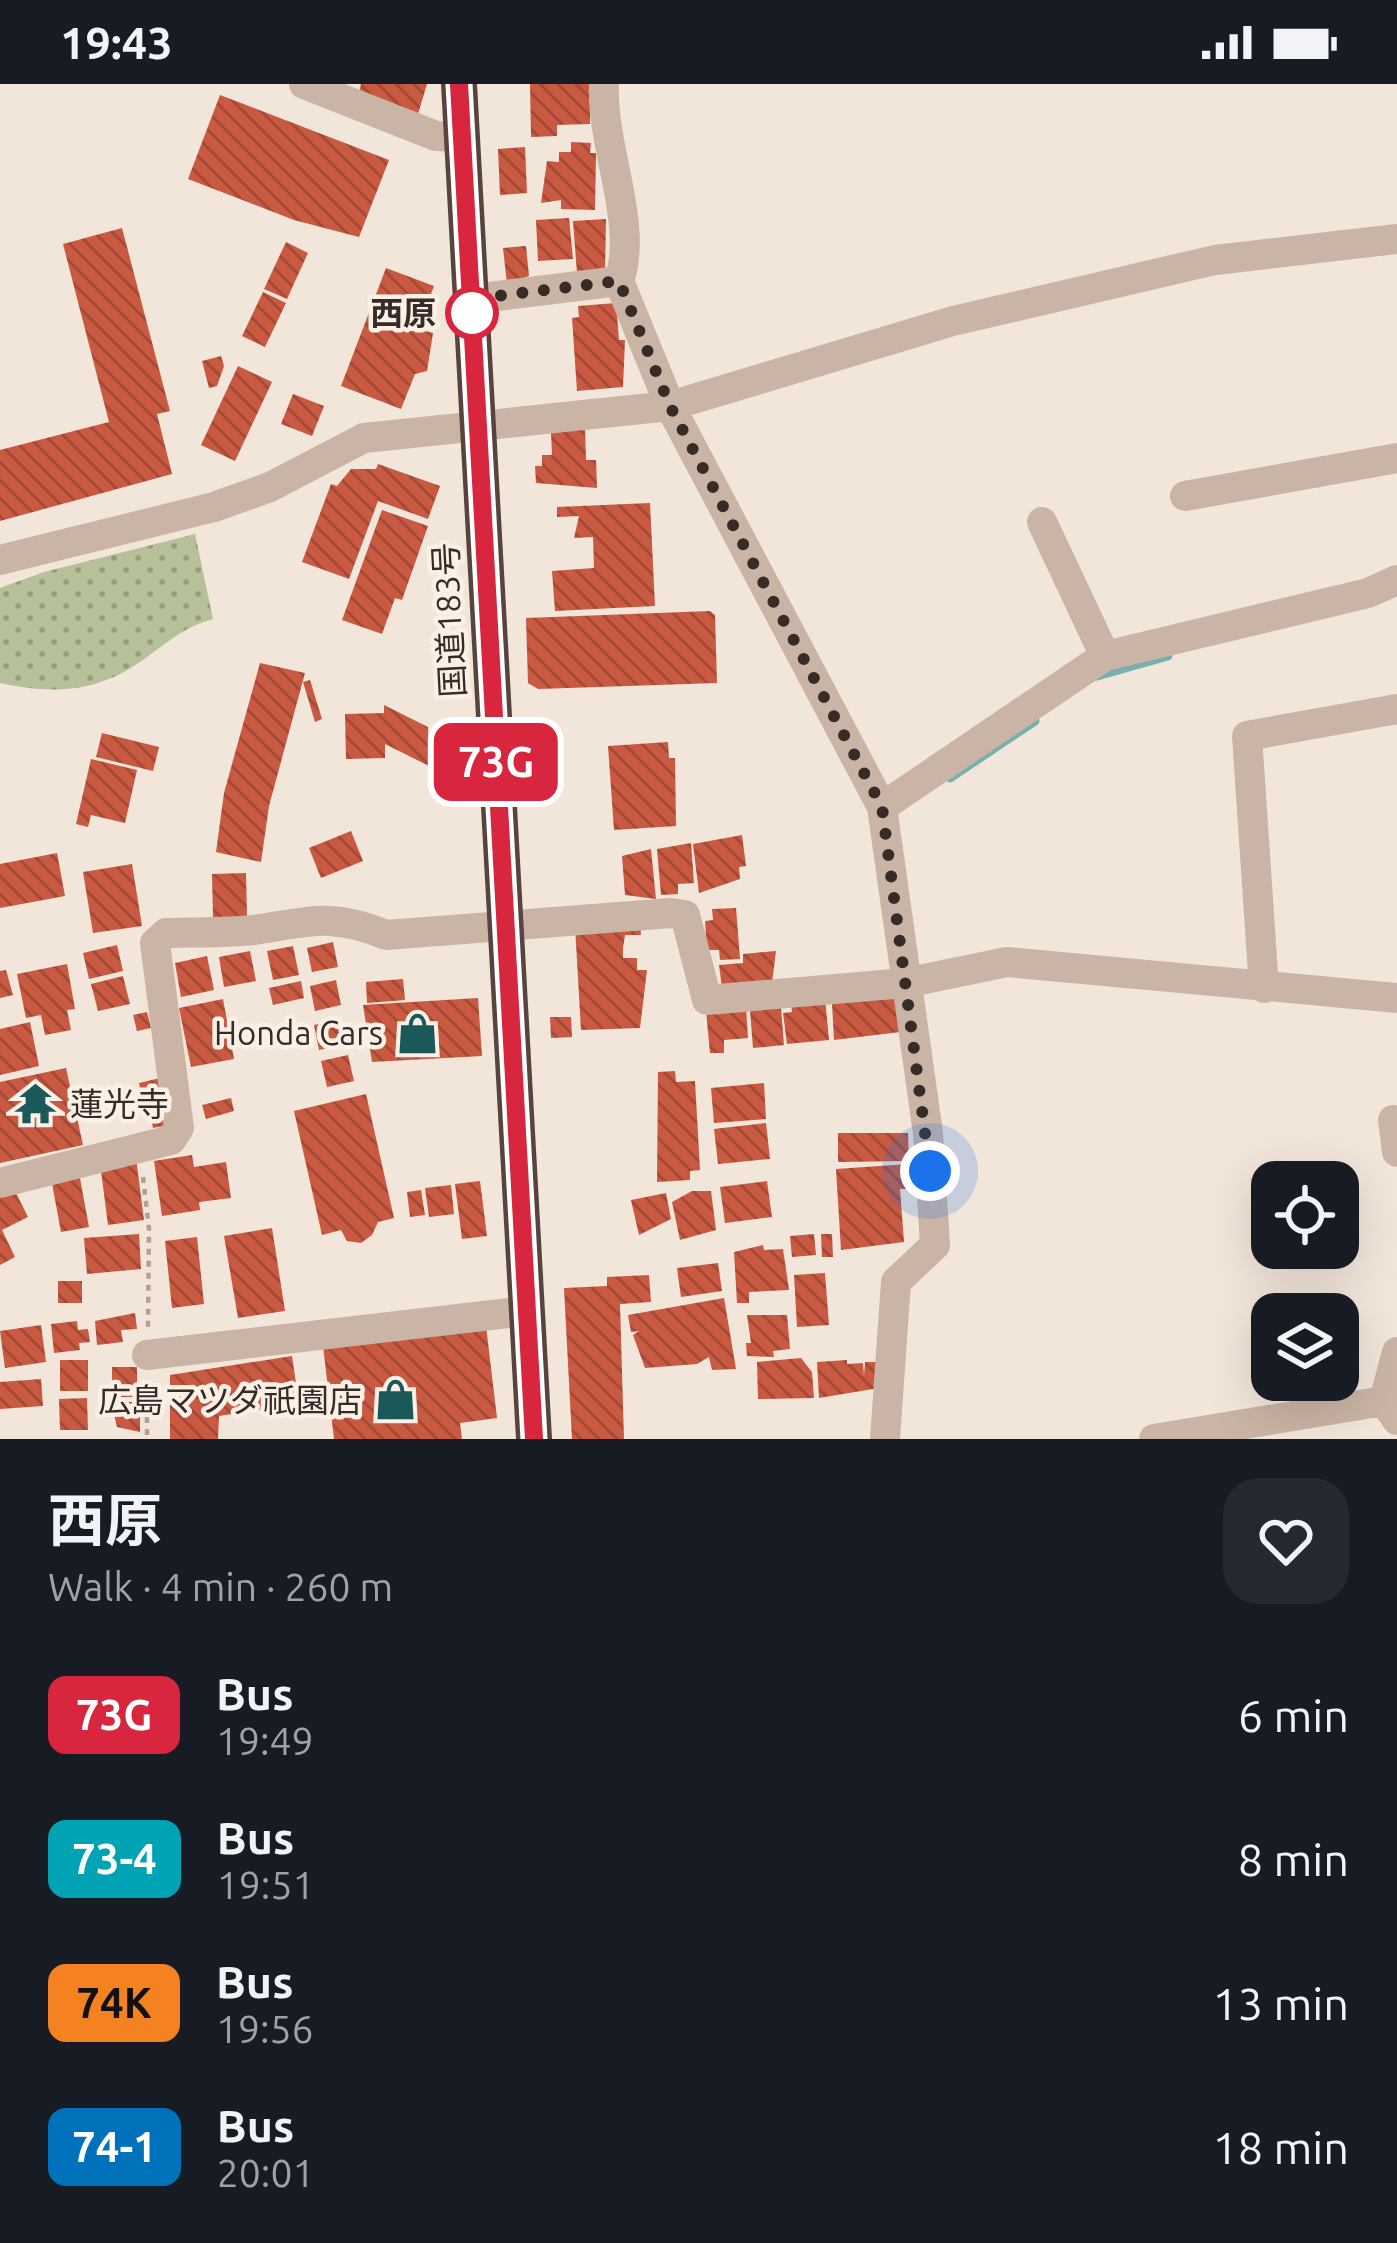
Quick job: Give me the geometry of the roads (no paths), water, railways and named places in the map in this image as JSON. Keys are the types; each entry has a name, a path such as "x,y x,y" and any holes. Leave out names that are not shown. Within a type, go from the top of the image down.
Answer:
{"highway":[{"name":"国道183号","path":"459,84 534,1439"}],"street":[{"path":"304,84 436,136 462,136"},
{"path":"604,84 611,172 629,251 619,281 670,406 882,807 928,1133 935,1245 896,1282 885,1439"},
{"path":"0,560 214,506 270,487 364,438 670,406 953,321 1172,270 1397,239"},
{"path":"472,299 619,281"},
{"path":"1185,496 1397,458"},
{"path":"1042,522 1105,656"},
{"path":"882,807 1105,656 1368,593 1397,580"},
{"path":"1264,988 1246,736 1397,709"},
{"path":"0,1183 171,1140 179,1129 162,1022 155,943 160,935 252,930 311,918 345,920 386,935 685,915 707,1000 904,983 1007,962 1397,998"},
{"path":"1393,1120 1397,1152"},
{"path":"147,1354 527,1311"},
{"path":"1154,1439 1390,1410 1396,1364"}],"waterway":[{"path":"1097,676 1168,656"},
{"path":"950,778 1035,721"}],"place":[{"name":"西原","path":"472,313"},
{"name":"Honda Cars","path":"417,1033"},
{"name":"蓮光寺","path":"36,1104"},
{"name":"広島マツダ祇園店","path":"396,1400"}]}
